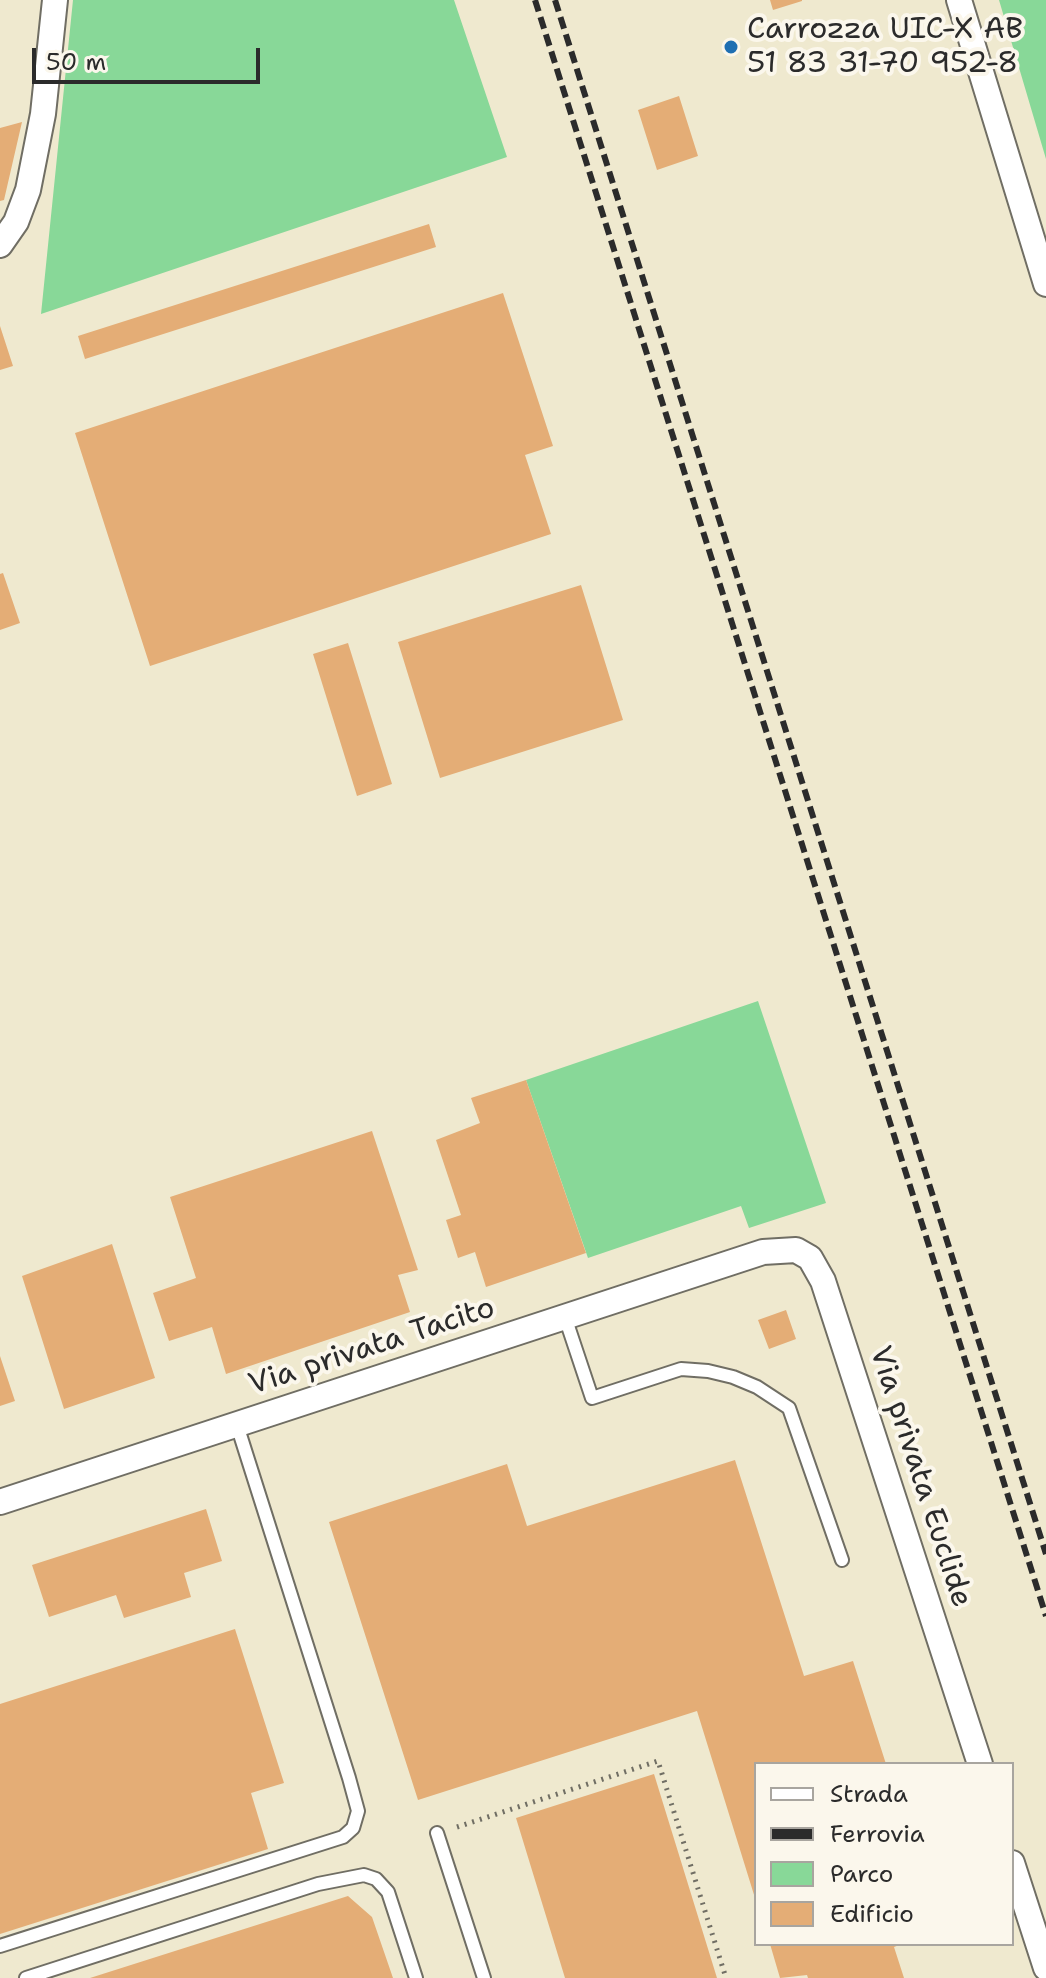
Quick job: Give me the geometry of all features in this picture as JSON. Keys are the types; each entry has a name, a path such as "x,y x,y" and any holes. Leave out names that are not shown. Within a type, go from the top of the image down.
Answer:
{"street":[{"path":"0,245 16,222 28,190 43,114 55,0"},
{"path":"959,0 1046,284"},
{"name":"Via privata Euclide","path":"763,1252 796,1250 810,1258 823,1281 979,1762"},
{"name":"Via privata Tacito","path":"0,1502 763,1252"},
{"path":"1014,1869 1046,1968"}],"lane":[{"path":"565,1317 592,1398 681,1369 733,1377 757,1387 789,1408 842,1560"},
{"path":"0,1946 343,1837 353,1828 358,1811 352,1789 237,1425"},
{"path":"437,1833 484,1978"},
{"path":"26,1978 318,1884 364,1875 376,1879 388,1892 416,1978"}],"path":[{"path":"437,1833 658,1761 726,1978"}],"green space":[{"path":"73,0 454,0 507,157 41,314"},
{"path":"999,0 1046,0 1046,159"},
{"path":"758,1001 826,1203 749,1228 741,1206 588,1258 526,1080"}],"building":[{"path":"770,0 802,0 802,1 773,10"},
{"path":"679,96 698,156 657,170 638,110"},
{"path":"22,122 4,200 0,201 0,128"},
{"path":"429,224 436,247 85,359 78,336"},
{"path":"503,293 553,446 525,455 551,534 150,666 75,433"},
{"path":"0,326 13,366 0,370"},
{"path":"3,573 20,623 0,630 0,574"},
{"path":"581,585 623,720 440,778 398,642"},
{"path":"348,643 392,784 357,796 313,654"},
{"path":"526,1080 586,1253 486,1287 475,1252 458,1258 446,1220 461,1215 436,1140 480,1123 471,1098"},
{"path":"372,1131 418,1270 398,1275 410,1312 226,1374 212,1327 169,1341 153,1293 196,1278 170,1197"},
{"path":"112,1244 155,1378 64,1409 22,1276"},
{"path":"786,1310 796,1339 769,1349 758,1320"},
{"path":"0,1356 15,1401 0,1406"},
{"path":"735,1460 804,1676 853,1661 885,1762 754,1762 754,1895 697,1711 418,1800 329,1522 507,1464 527,1526"},
{"path":"206,1509 222,1561 184,1573 191,1597 124,1618 116,1595 49,1617 32,1565"},
{"path":"235,1629 284,1783 251,1793 268,1849 0,1934 0,1704"},
{"path":"654,1774 717,1978 565,1978 516,1818"},
{"path":"348,1896 372,1917 393,1978 90,1978"},
{"path":"771,1946 897,1946 894,1947 904,1978 808,1978 807,1975 780,1978"}],"railway":[{"path":"535,0 1046,1616"},
{"path":"555,0 1046,1554"}],"place":[{"name":"Carrozza UIC-X AB 51 83 31-70 952-8","path":"731,47"}]}
